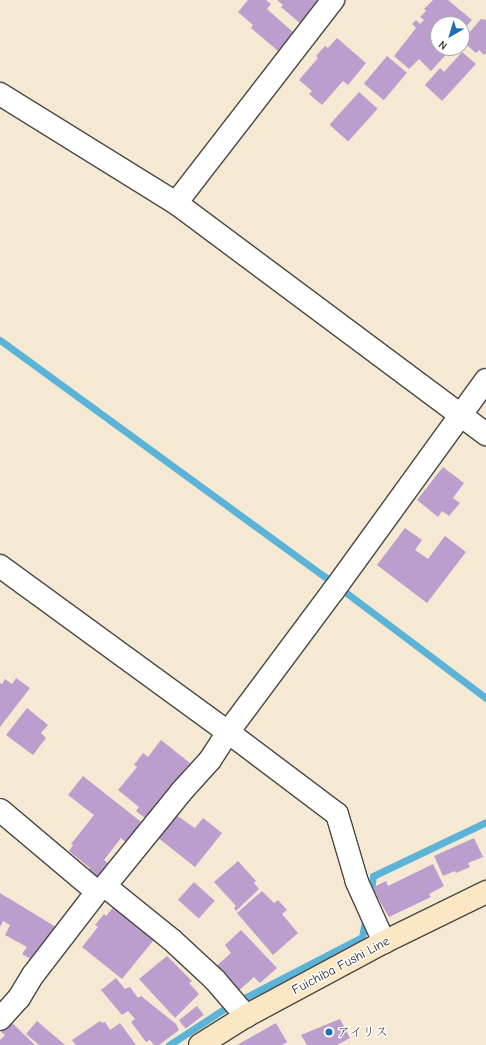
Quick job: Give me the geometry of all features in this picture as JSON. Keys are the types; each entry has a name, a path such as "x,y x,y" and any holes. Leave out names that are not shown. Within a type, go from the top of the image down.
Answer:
{"main road":[{"name":"Fuichiba Fushi Line","path":"200,1045 246,1016 384,942 486,892"}],"street":[{"path":"176,203 333,0"},
{"path":"0,94 176,203 486,434"},
{"path":"0,1019 19,998 33,974 101,889 181,792 210,760 228,732 334,590 486,380"},
{"path":"0,566 228,732 337,814 357,882 384,942"},
{"path":"0,810 188,955 215,980 246,1016"}],"building":[{"path":"248,0 266,0 271,4 267,9 294,33 278,51 251,28 253,25 238,12"},
{"path":"277,0 316,0 319,2 301,24 281,7 283,5"},
{"path":"433,0 448,0 467,16 430,16 430,56 445,56 431,71 419,59 409,69 394,56 416,28 412,24 416,20 420,24 424,20 420,17 426,11 424,9"},
{"path":"481,19 486,20 486,53 484,55 479,50 476,53 470,48 470,32"},
{"path":"337,38 366,63 348,85 343,81 322,105 309,94 312,91 299,80 318,58 316,56 325,46 328,48"},
{"path":"387,56 407,73 384,100 364,84"},
{"path":"458,56 467,56 476,64 442,101 425,85 440,68 444,72"},
{"path":"359,92 378,109 348,141 330,125"},
{"path":"443,467 464,483 453,498 460,503 449,516 442,511 438,517 417,500"},
{"path":"405,528 422,540 415,550 428,559 445,536 466,552 427,603 377,565"},
{"path":"16,678 30,688 0,727 0,683 2,684 5,679 12,684"},
{"path":"27,708 48,725 41,733 46,738 33,755 6,735"},
{"path":"161,740 190,763 156,805 160,807 149,821 136,811 139,807 118,790 137,767 134,765 143,753 148,757"},
{"path":"83,776 145,825 129,845 121,838 104,860 112,866 98,883 86,874 90,868 69,851 73,845 71,844 94,815 68,795"},
{"path":"173,813 195,828 203,818 222,833 195,867 157,837"},
{"path":"474,838 483,857 468,863 470,867 456,873 455,871 443,876 434,856"},
{"path":"238,861 256,881 254,883 259,889 236,911 234,908 236,906 214,882"},
{"path":"433,864 444,886 429,894 431,897 389,917 372,888 386,881 388,886"},
{"path":"194,882 215,901 199,919 178,900"},
{"path":"262,891 274,903 278,900 287,910 282,914 298,933 273,955 237,913"},
{"path":"0,893 56,927 36,962 22,954 27,947 5,935 10,925 3,921 0,927"},
{"path":"115,905 157,936 122,979 82,947 98,927 95,925 104,914 106,916"},
{"path":"241,930 277,968 260,983 254,977 235,994 212,970 231,953 225,945"},
{"path":"167,956 192,981 189,983 199,994 175,1018 139,979"},
{"path":"116,978 125,989 130,987 138,998 141,996 176,1024 179,1030 159,1045 154,1045 150,1040 146,1042 131,1022 135,1019 128,1011 122,1015 101,990"},
{"path":"197,1006 204,1015 186,1029 179,1020"},
{"path":"7,1018 35,1045 0,1045 0,1040 5,1035 0,1031 0,1026"},
{"name":"アイリス","path":"340,1019 350,1038 337,1045 307,1045 301,1035"},
{"path":"37,1021 65,1045 39,1045 26,1034"},
{"path":"100,1021 102,1023 105,1022 110,1030 120,1023 136,1045 76,1045 72,1040"},
{"path":"276,1023 287,1042 282,1045 237,1045"}],"waterway":[{"path":"0,340 324,576 486,698"},
{"path":"370,897 373,876 486,822"},
{"path":"169,1045 227,1007 362,937 366,917"}],"place":[{"name":"アイリス","path":"329,1032"}]}
